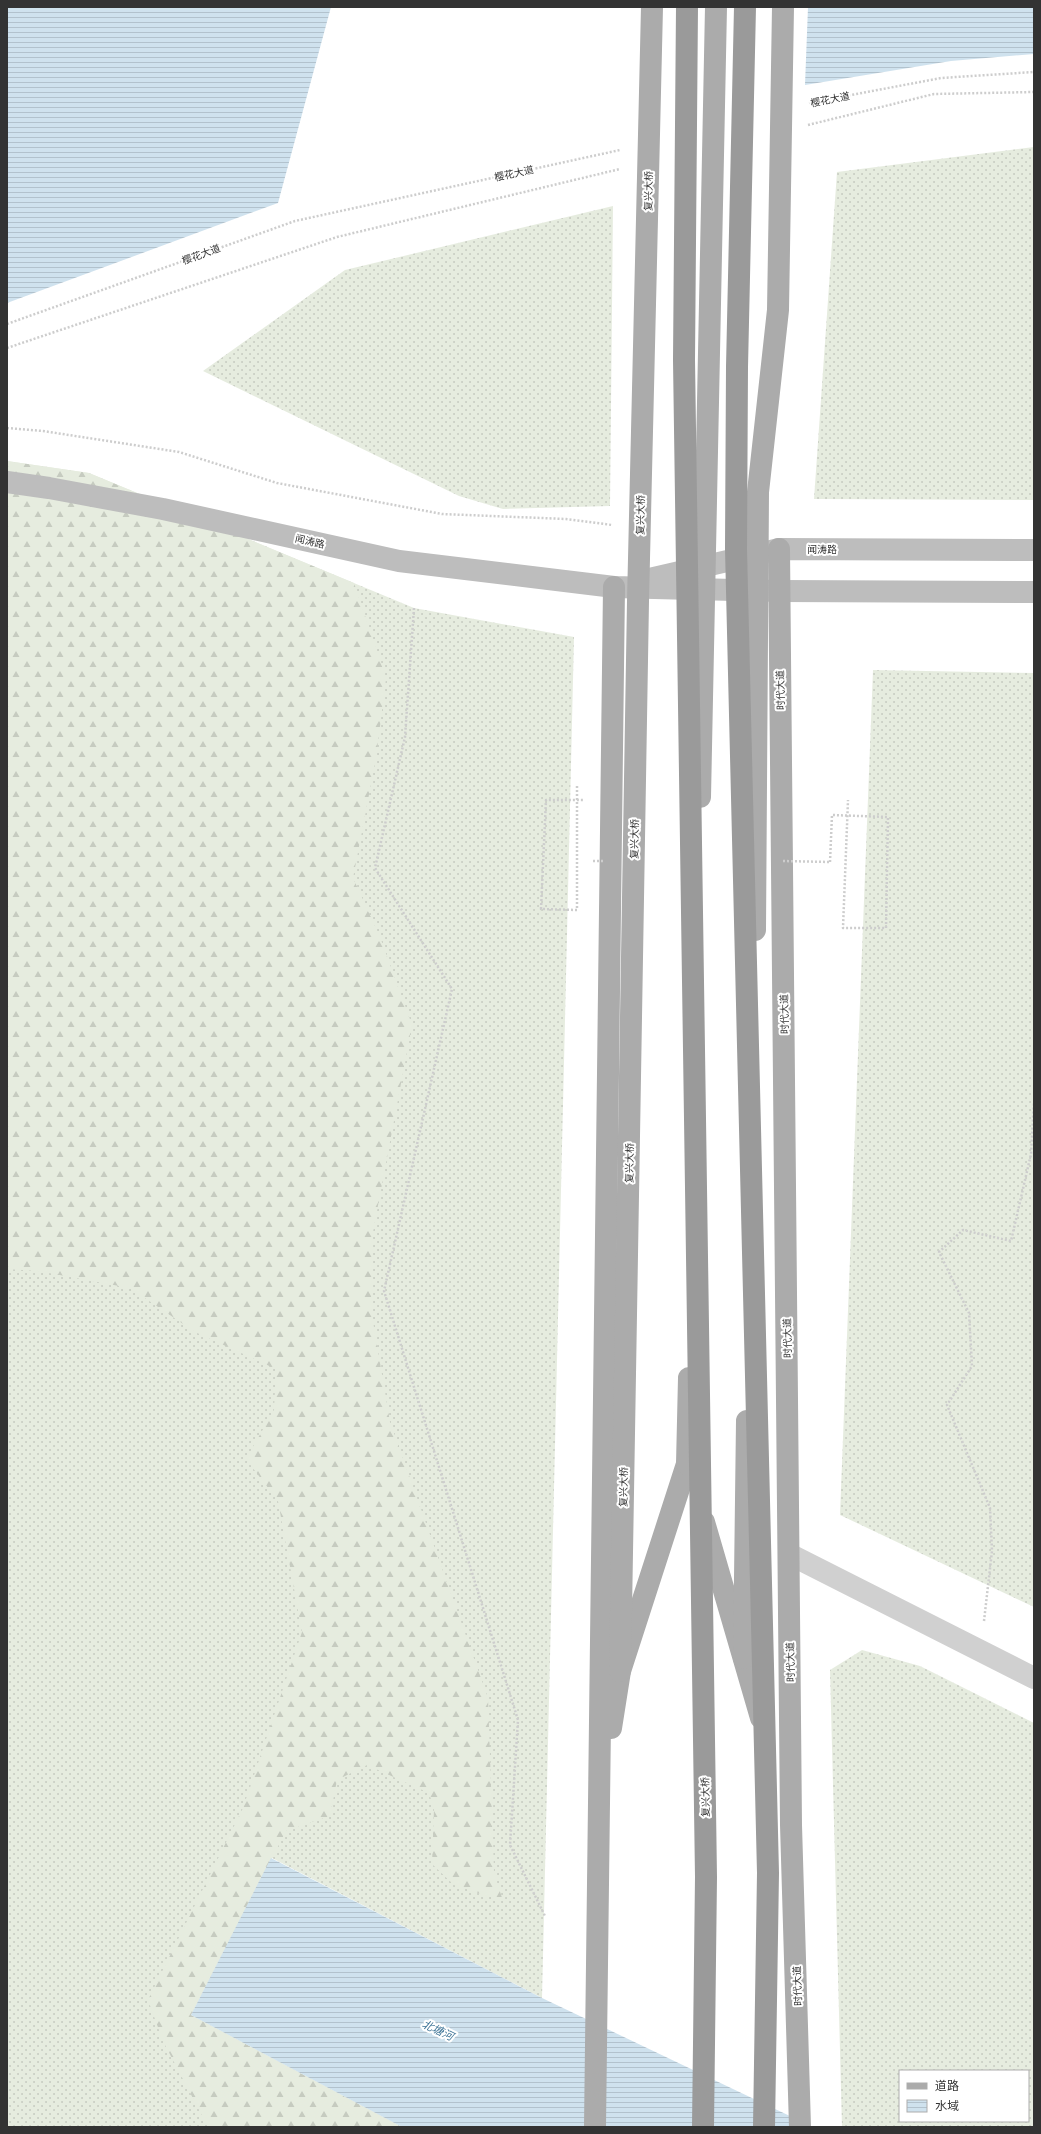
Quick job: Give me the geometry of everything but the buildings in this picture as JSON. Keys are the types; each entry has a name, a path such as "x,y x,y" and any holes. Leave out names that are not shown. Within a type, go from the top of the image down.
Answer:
{"highway":[{"name":"复兴大桥","path":"687,7 684,360 706,1877 703,2127"},
{"path":"745,7 737,367 736,549 768,1873 764,2127"}],"main road":[{"name":"复兴大桥","path":"620,1671 638,601 652,7"},
{"path":"599,1807 620,1671 687,1464 716,7"},
{"path":"744,1658 756,860 758,492 778,310 782,7"},
{"name":"闻涛路","path":"7,482 163,508 398,562 614,587 779,591 1034,592"},
{"name":"闻涛路","path":"614,587 779,549 1034,550"},
{"name":"时代大道","path":"779,549 791,1825 800,2117"},
{"path":"595,2127 614,587"},
{"path":"687,1464 791,1825"}],"street":[{"path":"789,1554 1034,1678"}],"path":[{"name":"樱花大道","path":"803,105 941,78 1034,72"},
{"name":"樱花大道","path":"7,324 295,221 622,149"},
{"path":"8,348 337,237"},
{"path":"7,428 43,431 179,452 277,483 442,514 566,519 614,526"},
{"path":"414,608 405,737 375,868 452,989 384,1291 518,1720 510,1845 545,1916"},
{"path":"577,786 577,794 577,802 577,832 577,840 577,910 541,909 546,800 574,800 582,800 589,801"},
{"path":"756,860 830,862 832,815 840,815 848,816 888,817 886,928 843,928 846,837 847,822 847,815 848,800"},
{"path":"981,1651 992,1551 990,1508 947,1405 972,1366 970,1313 939,1252 963,1230 1011,1241 1032,1154 1034,1102"}],"green space":[{"path":"1034,147 1034,500 814,499 837,172"},
{"path":"613,206 610,506 503,509 459,496 203,371 345,270"},
{"path":"7,461 89,473 414,608 574,637 542,1998 272,1858 191,2015 402,2127 7,2127"},
{"path":"7,461 89,473 354,583 386,678 376,758 353,878 380,937 412,1025 373,1232 371,1310 390,1422 488,1698 494,1873 503,1901 454,1885 432,1864 434,1809 429,1793 367,1765 337,1780 330,1816 286,1831 191,2015 402,2127 208,2127 163,2041 148,2000 243,1808 302,1632 278,1501 246,1459 274,1410 276,1369 195,1332 130,1288 38,1271 7,1269"},
{"path":"873,670 1034,673 1034,1607 840,1515"},
{"path":"862,1650 920,1666 1034,1723 1034,2127 842,2127 830,1670"}],"water":[{"path":"7,7 331,7 278,203 7,303"},
{"path":"808,7 1034,7 1034,54 951,61 805,85"},
{"name":"北塘河","path":"271,1858 542,1998 813,2127 402,2127 191,2015"}]}
